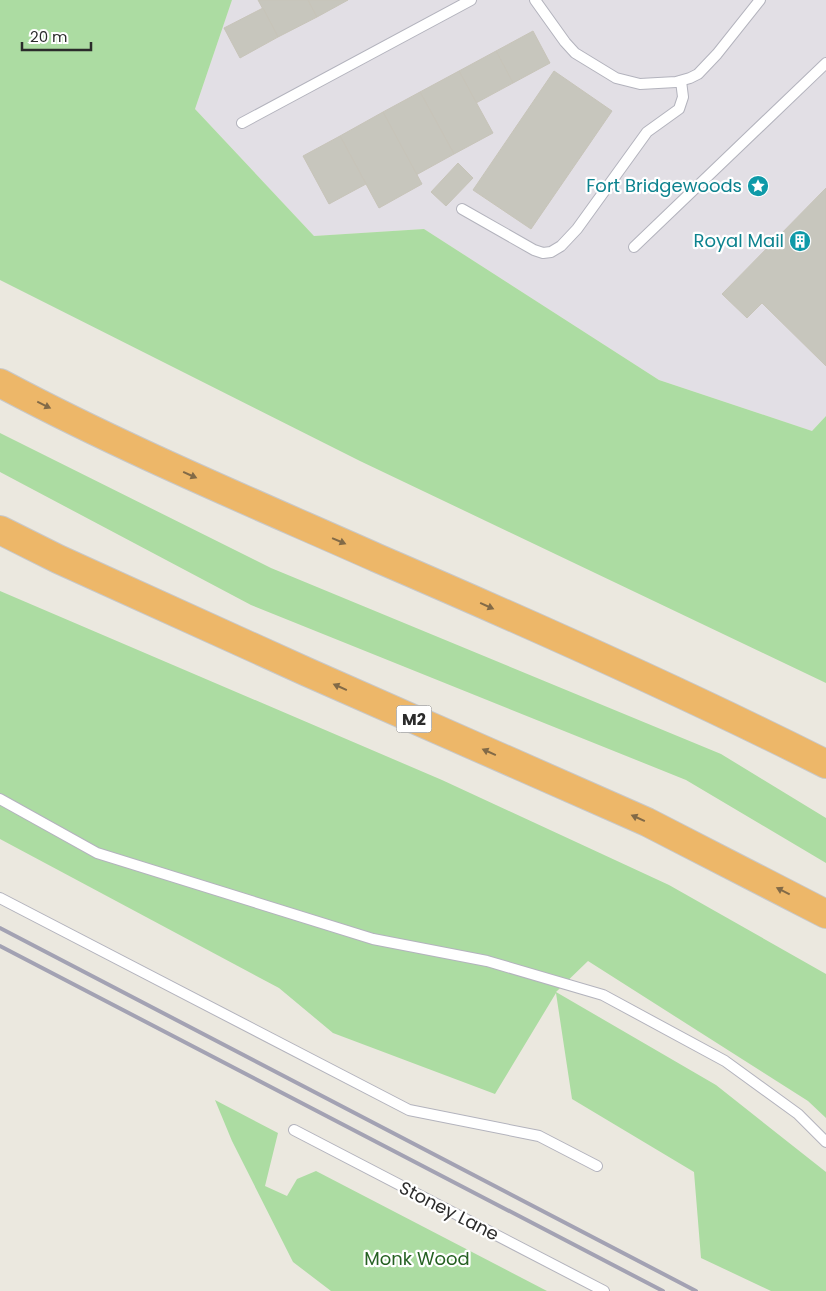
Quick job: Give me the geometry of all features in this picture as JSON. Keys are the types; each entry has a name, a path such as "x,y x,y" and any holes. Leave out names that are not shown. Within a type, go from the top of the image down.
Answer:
{"highway":[{"path":"0,383 132,448 553,636 763,732 826,764"},
{"name":"M2","path":"0,530 67,563 306,672 647,822 826,914"}],"lane":[{"path":"242,122 470,0"},
{"path":"535,0 571,49 610,75 624,81 640,84 681,81 690,78 706,67 760,0"},
{"path":"634,247 826,63"},
{"path":"462,209 534,250 543,253 555,250 577,229 647,132 679,109 683,98 681,81"},
{"path":"0,799 96,853 372,939 487,961 603,995 725,1061 798,1114 826,1142"},
{"path":"0,898 409,1110 540,1136 597,1166"},
{"name":"Stoney Lane","path":"294,1130 604,1291"}],"shaded area":[{"path":"232,0 826,0 826,416 812,431 659,380 424,229 314,236 195,109"}],"green space":[{"path":"0,0 232,0 195,109 314,236 424,229 659,380 812,431 826,416 826,683 360,461 0,280"},
{"path":"0,433 271,568 721,754 826,818 826,863 686,780 251,605 0,472"},
{"path":"0,591 442,780 669,885 826,974 826,1118 808,1101 588,961 556,992 716,1085 826,1172 826,1291 771,1291 701,1258 694,1172 572,1099 556,993 495,1094 333,1033 279,988 0,839"},
{"name":"Monk Wood","path":"215,1100 278,1133 265,1186 287,1196 297,1179 316,1171 547,1291 331,1291 293,1262 232,1141"}],"building":[{"path":"258,0 308,0 317,17 278,37"},
{"path":"308,0 348,0 317,17"},
{"path":"263,8 278,37 240,58 224,28"},
{"path":"533,31 550,63 513,83 496,51"},
{"path":"496,51 513,83 476,103 459,71"},
{"path":"459,71 493,133 454,154 420,92"},
{"path":"554,71 612,111 531,229 473,190"},
{"path":"420,92 454,154 416,175 383,112"},
{"path":"383,112 422,184 379,208 340,136"},
{"path":"340,136 366,184 329,204 303,156"},
{"path":"458,163 473,178 446,206 431,192"},
{"name":"Royal Mail","path":"826,188 826,366 762,303 747,318 722,294"}],"railway":[{"path":"0,928 696,1291"},
{"path":"0,946 663,1291"}],"place":[{"name":"Fort Bridgewoods","path":"758,186"},
{"name":"Royal Mail","path":"800,241"}]}
